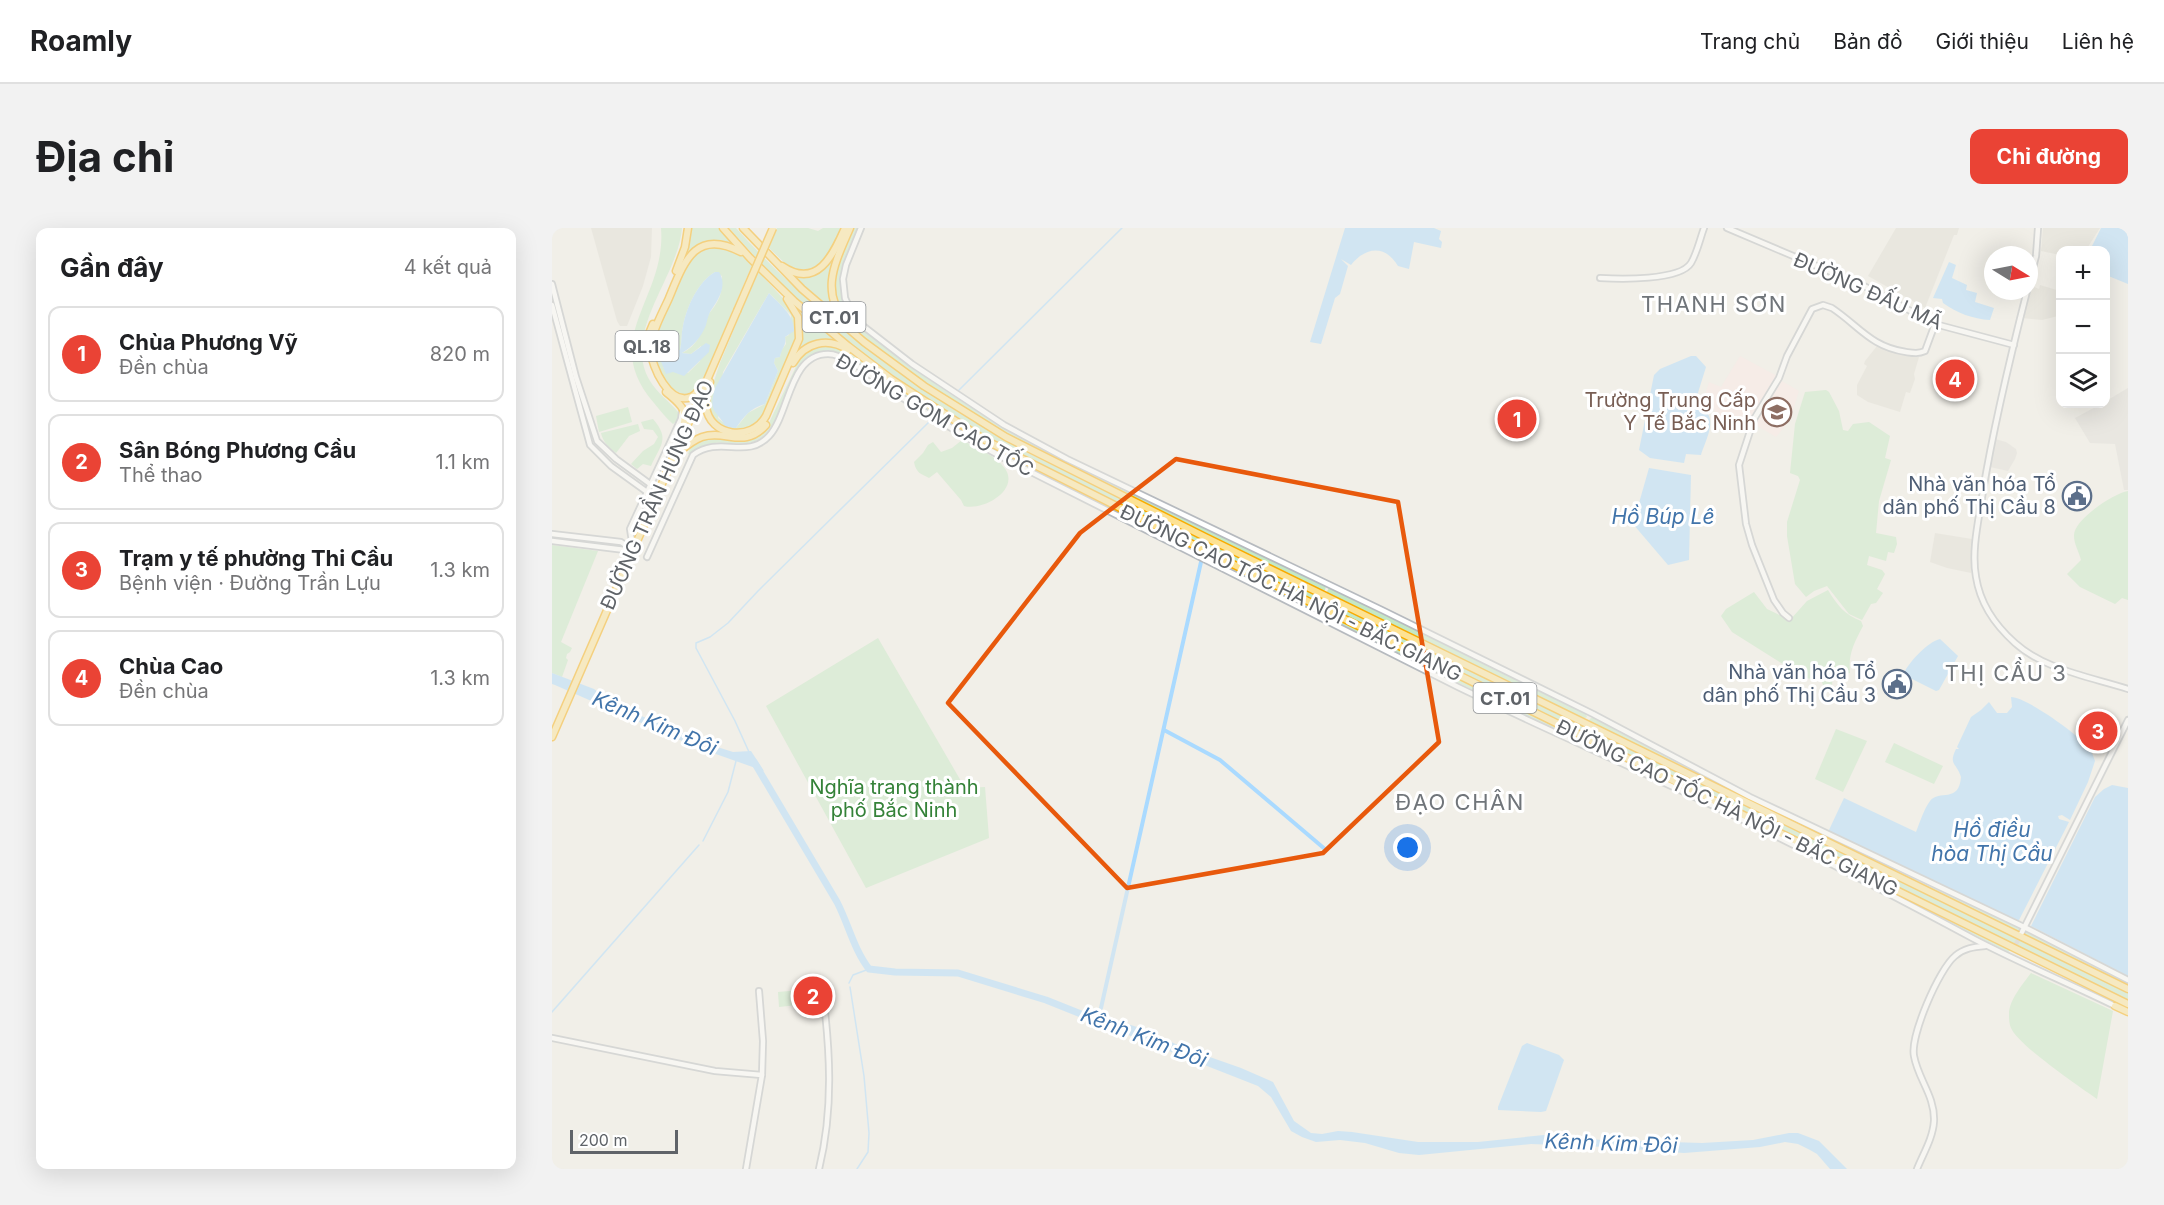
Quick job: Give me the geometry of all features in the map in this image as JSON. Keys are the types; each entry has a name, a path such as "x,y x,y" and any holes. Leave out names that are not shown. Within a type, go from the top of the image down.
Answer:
{"highway":[{"name":"QL.18","path":"681,405 666,393 654,378 649,365 647,348 650,331 684,251 688,228"},
{"name":"ĐƯỜNG CAO TỐC HÀ NỘI - BẮC GIANG","path":"723,228 761,270 801,307 891,379 969,430 1041,470 2128,1004"},
{"name":"ĐƯỜNG CAO TỐC HÀ NỘI - BẮC GIANG","path":"744,228 759,246 818,303 864,342 992,428 1046,459 2128,989"},
{"name":"ĐƯỜNG TRẦN HƯNG ĐẠO","path":"552,737 773,228"},
{"path":"759,246 785,268 797,272 810,272 829,261 845,228"},
{"path":"850,228 836,260 831,279 835,307 847,325 916,379"},
{"path":"711,370 694,396 684,398 673,393 660,379 653,364 651,350 654,332 682,268 696,248 708,242 719,242 730,245 750,258"},
{"path":"715,361 706,400 710,417 719,428 733,433 747,432 758,427 766,416 790,361 799,339 800,330 794,308 761,270"},
{"path":"675,456 693,441 704,436 742,438 759,431 769,419 794,362 801,352 815,344 829,342 841,346 891,379"},
{"path":"675,456 684,426 684,411 681,405"},
{"path":"2115,1006 2128,1012"}],"main road":[{"name":"ĐƯỜNG GOM CAO TỐC","path":"861,228 843,275 844,292 850,312 863,326 926,374 1004,425 1066,459 1382,610 1572,704 1732,788 2024,927 2128,980"},
{"path":"1600,278 1641,279 1684,269 1690,264 1704,228"},
{"name":"ĐƯỜNG ĐẤU MÃ","path":"1727,228 1864,286 1935,324 2014,345"},
{"path":"2037,246 2038,228"},
{"path":"552,284 556,311 588,441 611,466 647,492"},
{"path":"2025,300 1994,429 1978,520 1976,579 1986,607 2016,644 2067,670 2128,689"},
{"path":"552,305 556,311"},
{"path":"1789,618 1774,600 1746,524 1739,465 1754,419 1775,386 1807,316 1815,307 1823,305 1832,308 1878,344 1897,351 1923,352 1935,324"},
{"name":"ĐƯỜNG GOM CAO TỐC","path":"647,557 693,455 708,446 743,448 756,445 764,440 775,428 805,363 820,355 837,355 993,453 1460,688 1804,850 2010,956"},
{"path":"574,378 597,441 616,459 650,484"},
{"path":"634,551 630,530 682,417 681,405"},
{"path":"611,466 616,459"},
{"path":"552,534 621,542 634,551"},
{"path":"552,540 634,551"},
{"path":"2021,934 2128,720"},
{"path":"1917,1169 1932,1134 1934,1123 1932,1099 1914,1057 1914,1037 1939,978 1949,962 1963,950 1988,945"},
{"path":"2013,950 2010,956 2115,1006"},
{"path":"819,1169 830,1097 828,1032 822,986"},
{"path":"746,1169 762,1075 763,1041 759,991"},
{"path":"552,1038 716,1071 762,1075"}],"highlighted area":[{"path":"1176,459 1398,502 1439,742 1323,853 1127,888 948,703 1080,533"}],"shaded area":[{"path":"591,228 652,228 651,257 643,286 627,326 620,326 617,321"},
{"path":"1896,228 1959,228 1957,235 1954,235 1925,308 1868,276"},
{"path":"2043,228 2100,228 2089,246 2056,246 2056,254 2041,251"},
{"path":"2040,285 2056,290 2056,316 2042,320 2022,318 2028,300 2038,300"},
{"path":"1877,346 1919,357 1914,374 1915,379 1910,393 1906,392 1900,412 1868,402 1857,395 1857,385 1867,366 1864,364 1865,361"},
{"path":"1740,356 1779,377 1752,420 1748,419 1745,426 1717,415 1713,408 1703,401 1709,382 1721,387"},
{"path":"1780,380 1799,391 1790,420 1776,437 1754,424"},
{"path":"2128,388 2128,490 2124,490 2115,444 2090,443 2075,418 2094,408 2110,408 2110,399"},
{"path":"1995,439 2006,442 2016,449 2015,459 2008,471 1990,467"},
{"path":"1935,533 1972,539 1971,573 1930,562"},
{"path":"2101,719 2117,726 2107,747 2090,738"}],"green space":[{"path":"661,228 682,228 671,266 646,325 642,344 643,363 650,381 678,412 678,420 673,424 665,417 638,380 632,358 633,338 655,276 660,253"},
{"path":"690,228 720,228 734,245 721,241 709,241 687,255 684,254"},
{"path":"729,228 736,228 801,293 872,352 947,405 1026,452 2128,993 2128,1000 1021,456 902,382 846,340 792,295"},
{"path":"777,228 808,228 818,231 823,228 843,228 823,265 807,271 797,271 789,267 768,247"},
{"path":"852,228 859,228 844,267 842,296 849,314 873,338 953,396 1015,433 1112,483 1322,583 1326,586 1325,590 1322,591 997,430 921,381 864,337 839,309 834,291 836,266"},
{"path":"842,242 829,290 830,300 840,320 786,272 809,273 820,270 831,262"},
{"path":"711,245 738,252 752,265 705,375 696,392 687,396 670,387 664,380 657,365 654,347 655,337 693,254","holes":["715,272 722,276 718,301 696,342 682,353 691,354 701,346 700,361 688,373 673,372 664,368 661,359 665,360 676,350 680,350 685,318 698,288"]},
{"path":"758,271 790,306 795,315 798,335 764,418 751,429 729,430 716,423 711,415 707,402 720,363","holes":["769,293 791,315 789,335 785,337 786,344 780,357 775,358 774,363 778,371 765,404 748,413 736,428 725,424 718,418 723,372"]},
{"path":"796,308 839,342 818,341 793,362 801,329"},
{"path":"828,344 843,349 891,383 976,437 1046,475 1314,607 1313,610 1307,609 987,446 898,392 846,356 832,352 814,354 799,367 778,417 760,438 741,444 710,444 688,454 697,441 707,438 723,439 768,425 801,356 809,349"},
{"path":"1826,390 1839,411 1843,430 1848,431 1853,424 1869,422 1890,436 1885,458 1891,460 1879,501 1876,533 1896,537 1897,544 1894,553 1888,552 1886,561 1869,556 1867,565 1882,570 1885,574 1877,589 1883,593 1876,603 1871,604 1862,620 1849,614 1827,586 1806,597 1795,584 1787,536 1787,522 1800,480 1798,476 1790,473 1795,424 1805,392"},
{"path":"628,407 632,422 599,432 596,416"},
{"path":"653,419 661,432 661,447 651,466 643,464 637,469 631,464 643,451 654,444 658,437 653,430 644,429 641,422"},
{"path":"638,424 640,431 629,436 616,453 601,433"},
{"path":"962,440 993,457 1007,472 1008,480 1002,493 979,506 964,506 937,472 929,478 919,473 915,466 914,462 933,442 941,452 952,448"},
{"path":"2128,491 2128,600 2122,598 2115,604 2080,587 2067,574 2081,560 2074,536 2080,522 2104,502"},
{"path":"552,545 598,551 561,642 572,648 567,654 568,660 562,677 552,673"},
{"path":"1329,588 1585,712 1587,717 1583,719 1326,593"},
{"path":"1828,590 1842,609 1861,621 1863,626 1852,649 1850,673 1833,676 1832,685 1824,687 1821,680 1805,678 1732,632 1721,616 1726,609 1754,592 1767,609 1790,620 1807,601"},
{"path":"1318,608 1569,733 1564,734 1314,613"},
{"name":"Nghĩa trang thành phố Bắc Ninh","path":"878,638 965,788 985,787 989,838 866,888 766,706"},
{"path":"1591,718 1890,868 2020,928 2020,934 1588,721"},
{"path":"1836,729 1867,741 1843,792 1815,779"},
{"path":"1572,733 2012,949 2008,952 1817,855 1571,738"},
{"path":"1894,743 1943,766 1934,784 1885,762"},
{"path":"2024,931 2128,982 2128,987 2022,934"},
{"path":"2031,973 2113,1011 2097,1099 2037,1055 2011,1028 2009,1014 2011,1003"},
{"path":"823,988 825,1002 779,1007 778,992"}],"water":[{"path":"1345,228 1434,228 1441,231 1439,239 1442,242 1441,248 1414,242 1409,269 1398,266 1387,254 1375,250 1362,254 1351,265 1341,259 1348,266 1340,294 1335,298 1321,344 1310,342"},
{"path":"2101,228 2128,228 2128,284 2110,277 2110,246 2092,246"},
{"path":"1949,262 1956,265 1952,278 1967,285 1966,290 1977,293 1975,302 1994,308 1990,320 1965,315 1943,303 1942,299 1933,298"},
{"path":"715,272 719,272 722,277 721,293 710,312 702,334 682,353 691,354 706,343 710,345 709,352 684,376 673,372 666,374 660,359 665,360 676,350 680,350 683,326 690,303 698,288"},
{"path":"769,293 789,315 794,331 785,337 780,357 775,358 774,363 778,371 765,404 748,413 736,428 726,427 713,407 715,388"},
{"name":"Hồ Búp Lê","path":"1696,356 1706,367 1696,399 1699,406 1707,413 1710,422 1701,455 1686,454 1684,463 1650,458 1639,450 1654,375 1660,369"},
{"name":"Hồ Búp Lê","path":"1649,468 1691,475 1689,560 1668,565 1633,524"},
{"path":"1940,639 1958,656 1939,690 1936,691 1906,676 1905,671 1920,652"},
{"name":"Kênh Kim Đôi","path":"552,673 594,689 627,710 711,745 733,752 751,751 764,771 696,747 552,684"},
{"name":"Hồ điều hòa Thị Cầu","path":"2011,697 2039,709 2081,739 2095,761 2070,820 2062,815 2058,816 2059,819 2069,822 2018,922 1831,834 1829,830 1844,798 1916,832 1930,801 1957,790 1961,777 1953,758 1956,749 1959,749 1957,747 1971,717 1989,702 1997,713 2007,713 2012,707"},
{"path":"2112,785 2128,788 2128,976 2031,926 2095,797"},
{"path":"1096,1014 1137,1027 1273,1082 1294,1121 1311,1133 1352,1132 1418,1142 1478,1142 1544,1135 1602,1140 1702,1143 1753,1140 1798,1133 1819,1141 1847,1169 1830,1169 1817,1154 1798,1144 1785,1142 1760,1147 1684,1153 1531,1144 1419,1155 1399,1153 1365,1143 1340,1140 1316,1142 1291,1131 1271,1097 1258,1086 1095,1022"},
{"path":"1527,1043 1559,1055 1564,1060 1546,1111 1498,1110 1522,1046"}],"waterway":[{"path":"958,391 1122,228"},
{"path":"749,752 696,648 696,643 710,637 728,623 930,421"},
{"path":"1101,1008 1201,562"},
{"path":"1164,730 1220,760 1326,850"},
{"path":"703,841 728,792 736,761"},
{"name":"Kênh Kim Đôi","path":"754,762 837,902 859,953 869,969 895,972 958,973 1046,1000 1101,1022"},
{"path":"552,1012 699,845"},
{"path":"849,983 853,975 869,969"},
{"path":"850,987 864,1076 869,1133 868,1152 857,1169"}],"tunnel":[{"path":"2013,950 2021,934"}],"place":[{"name":"Chùa Cao","path":"1955,379"},
{"name":"Trường Trung Cấp Y Tế Bắc Ninh","path":"1777,412"},
{"name":"Chùa Phương Vỹ","path":"1517,419"},
{"name":"Nhà văn hóa Tổ dân phố Thị Cầu 8","path":"2077,496"},
{"name":"Nhà văn hóa Tổ dân phố Thị Cầu 3","path":"1897,684"},
{"name":"Trạm y tế phường Thi Cầu","path":"2098,731"},
{"name":"Sân Bóng Phương Cầu","path":"813,996"}],"district":[{"name":"THANH SƠN","path":"1714,304"},
{"name":"THỊ CẦU 3","path":"2006,673"},
{"name":"ĐẠO CHÂN","path":"1460,802"}]}
